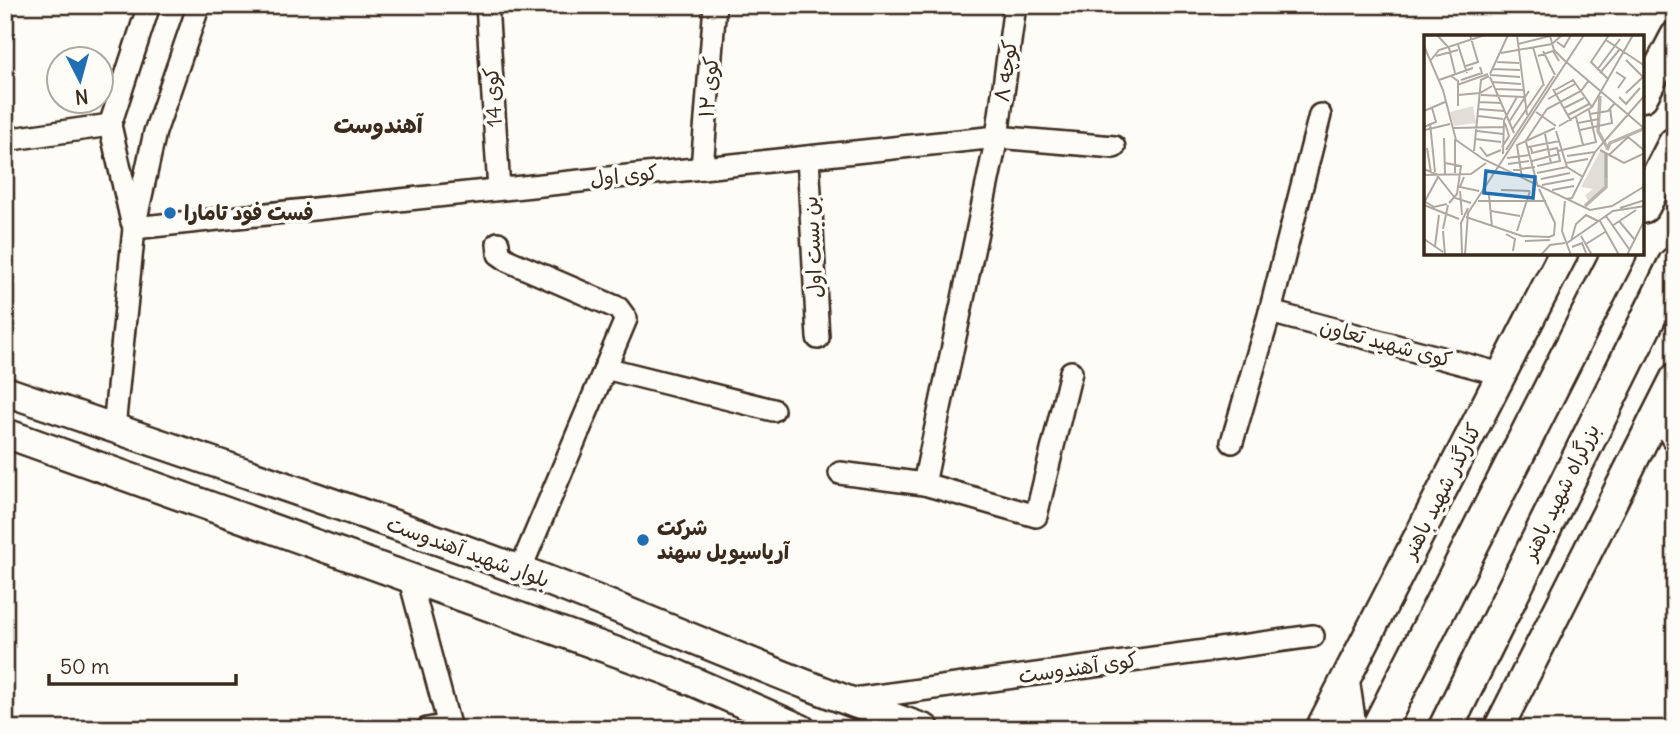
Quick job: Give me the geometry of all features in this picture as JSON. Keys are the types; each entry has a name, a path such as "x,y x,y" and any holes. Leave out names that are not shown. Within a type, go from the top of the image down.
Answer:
{"highway":[{"path":"1645,202 1675,144"},
{"path":"1378,729 1618,256"},
{"name":"بزرگراه شهید باهنر","path":"1447,725 1675,264"}],"main road":[{"path":"1645,93 1675,36"},
{"name":"کنارگذر شهید باهنر","path":"1320,729 1562,256"},
{"path":"1498,729 1675,378"},
{"name":"بلوار شهید آهندوست","path":"5,391 520,570 843,700 925,729"},
{"name":"بلوار شهید آهندوست","path":"5,433 667,670 801,729"},
{"path":"667,670 682,633"},
{"path":"1305,729 1345,682"},
{"path":"1345,682 1352,729"}],"street":[{"path":"134,228 110,125 149,5"},
{"path":"114,428 134,228 155,132 199,5"},
{"name":"کوی 14","path":"487,5 499,189"},
{"name":"کوی ۱۲","path":"702,168 715,5"},
{"name":"کوچه ۸","path":"924,485 997,137 1015,5"},
{"path":"1232,442 1270,312 1320,115"},
{"path":"5,140 110,125"},
{"name":"کوی اول","path":"134,228 997,137 1114,147"},
{"name":"بن بست اول","path":"808,157 818,338"},
{"path":"498,243 499,254 509,261 618,308 626,319 520,570"},
{"name":"کوی شهید تعاون","path":"1270,312 1501,374"},
{"path":"605,368 773,410"},
{"path":"840,473 924,485 1036,516 1071,372"},
{"path":"1657,412 1675,443"},
{"path":"409,576 449,727 427,729"},
{"name":"کوی آهندوست","path":"843,700 1313,636"}],"place":[{"name":"فست فود تامارا","path":"170,213"},
{"name":"شرکت آریاسیویل سهند","path":"643,540"}],"district":[{"name":"آهندوست","path":"378,125"}]}
